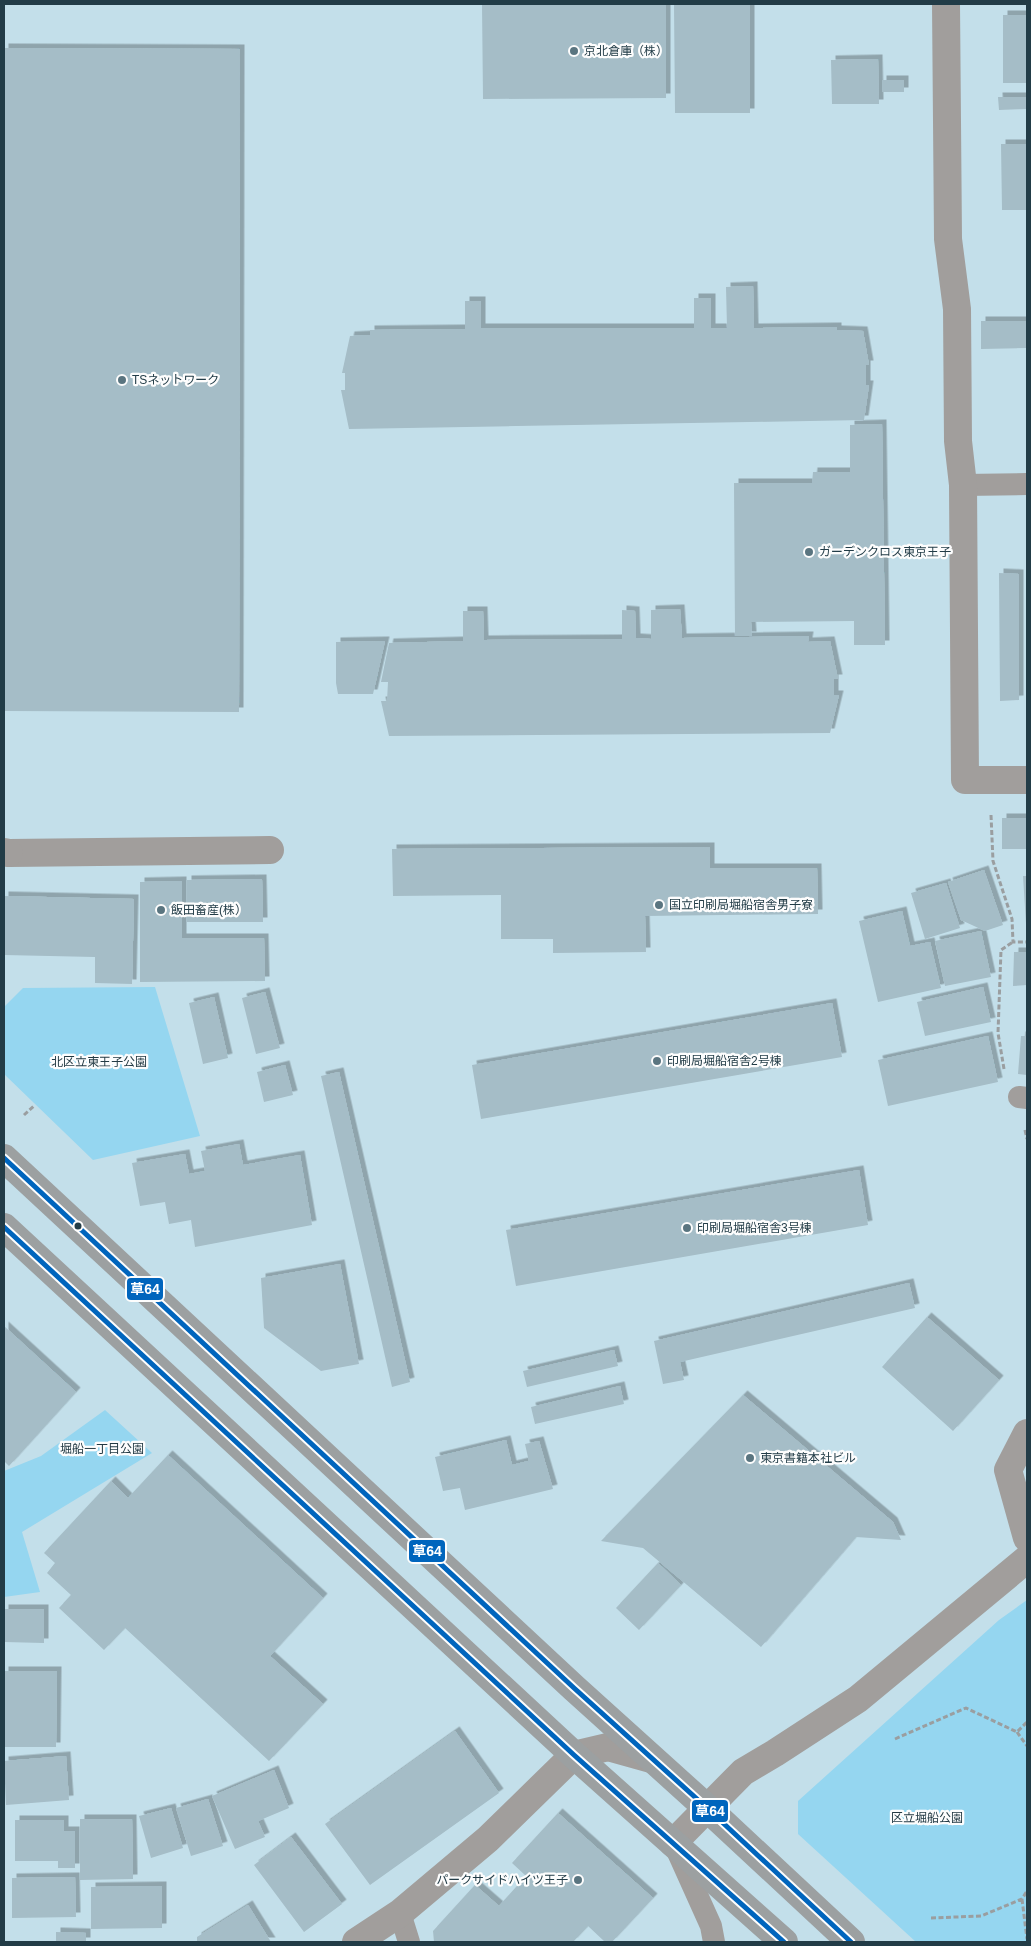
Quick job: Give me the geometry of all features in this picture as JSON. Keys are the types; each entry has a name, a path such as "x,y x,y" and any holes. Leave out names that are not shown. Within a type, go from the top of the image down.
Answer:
{"main road":[{"path":"4,1158 651,1759 851,1942"},
{"path":"4,1227 574,1755 784,1942"}],"street":[{"path":"946,4 948,239 957,309 958,441 963,485 965,780 1027,780"},
{"path":"6,853 270,850"},
{"path":"1027,1433 1008,1470 1027,1538"},
{"path":"673,1842 743,1772 858,1699 1027,1559"},
{"path":"356,1942 400,1913 488,1839 574,1755 608,1746 651,1759"}],"lane":[{"path":"963,485 1027,484"},
{"path":"673,1842 711,1926 714,1942"},
{"path":"400,1913 409,1942"}],"path":[{"path":"990,780 993,861 1012,919 1012,942"},
{"path":"1023,1098 1008,1091 998,1033 1001,950 1012,942 1027,942"},
{"path":"24,1115 35,1105"},
{"path":"895,1739 966,1708 1017,1732 1027,1746"},
{"path":"1017,1732 1027,1722"},
{"path":"931,1918 982,1916 1022,1899 1027,1891"},
{"path":"1022,1899 1027,1939"}],"green space":[{"name":"北区立東王子公園","path":"155,987 200,1136 93,1160 4,1074 4,1007 23,988"},
{"name":"堀船一丁目公園","path":"105,1410 152,1453 22,1532 40,1592 4,1597 4,1471 41,1456"},
{"name":"区立堀船公園","path":"1027,1600 1027,1942 916,1942 798,1834 798,1801 999,1620"}],"building":[{"name":"京北倉庫（株）","path":"482,4 666,4 666,98 483,99"},
{"path":"674,4 750,4 750,113 675,113"},
{"path":"1003,15 1027,15 1027,83 1003,83"},
{"name":"TSネットワーク","path":"4,48 240,49 239,712 4,711"},
{"path":"878,59 879,104 832,104 831,60"},
{"path":"882,80 904,80 904,92 882,92"},
{"path":"998,97 1027,97 1027,109 999,110"},
{"path":"1001,144 1027,144 1027,210 1002,210"},
{"path":"753,286 754,328 837,327 837,330 863,331 869,365 866,365 866,385 869,385 864,420 349,429 341,390 345,390 345,373 342,373 350,336 370,335 370,330 465,329 465,301 481,301 481,328 694,328 694,298 711,298 711,328 727,328 726,287"},
{"path":"981,321 1027,321 1027,348 981,349"},
{"name":"ガーデンクロス東京王子","path":"882,424 885,645 854,645 854,621 751,622 752,636 735,636 734,483 812,483 813,472 850,472 850,425"},
{"path":"999,573 1019,574 1019,700 1000,701"},
{"path":"680,609 682,638 809,636 808,642 830,641 838,679 834,679 834,695 839,695 830,733 389,736 381,701 387,701 388,682 381,682 389,643 463,641 463,611 483,611 484,640 622,639 622,610 635,611 636,638 651,639 651,610"},
{"path":"385,641 373,694 338,694 336,683 336,642"},
{"path":"1002,818 1027,818 1027,849 1002,849"},
{"name":"国立印刷局堀船宿舎男子寮","path":"710,847 710,868 817,868 818,914 645,916 646,952 553,953 553,939 501,939 501,895 393,896 392,849"},
{"path":"984,870 1003,925 985,931 961,920 948,882"},
{"path":"1023,876 1027,876 1027,924 1026,924"},
{"path":"262,879 263,922 187,922 187,880"},
{"name":"飯田畜産(株）","path":"182,881 182,938 264,938 265,981 140,982 140,882"},
{"path":"946,883 960,928 925,939 911,893"},
{"path":"4,896 134,899 132,984 95,983 95,957 4,955"},
{"path":"902,911 910,946 930,942 941,988 878,1002 859,921"},
{"path":"981,931 991,977 945,986 935,941"},
{"path":"1014,952 1027,952 1027,985 1013,986"},
{"path":"983,987 991,1022 925,1036 917,1002"},
{"path":"265,992 280,1048 256,1054 242,998"},
{"path":"214,997 228,1058 203,1064 189,1003"},
{"name":"印刷局堀船宿舎2号棟","path":"832,1003 842,1057 481,1119 472,1065"},
{"path":"988,1036 998,1082 888,1106 878,1060"},
{"path":"1021,1036 1027,1036 1027,1075 1018,1074"},
{"path":"285,1065 293,1095 264,1102 257,1072"},
{"path":"339,1072 410,1382 392,1387 321,1076"},
{"path":"239,1144 243,1165 300,1155 312,1225 195,1247 191,1220 169,1224 165,1202 140,1206 132,1163 185,1154 189,1174 205,1171 201,1151"},
{"name":"印刷局堀船宿舎3号棟","path":"859,1170 868,1225 516,1286 506,1230"},
{"path":"340,1264 359,1364 321,1371 264,1328 261,1278"},
{"path":"909,1283 915,1308 680,1362 684,1380 663,1384 654,1341"},
{"path":"927,1317 999,1380 953,1431 882,1367"},
{"path":"4,1326 76,1392 9,1466 4,1461"},
{"path":"614,1350 618,1366 527,1387 523,1371"},
{"path":"620,1386 624,1404 535,1424 531,1407"},
{"name":"東京書籍本社ビル","path":"743,1395 893,1522 901,1540 856,1537 761,1647 643,1548 601,1541"},
{"path":"506,1440 512,1465 528,1461 531,1471 525,1444 539,1441 553,1489 465,1510 460,1488 443,1491 435,1457"},
{"path":"168,1455 323,1598 270,1656 323,1704 269,1761 125,1628 104,1650 59,1608 71,1595 47,1573 55,1563 44,1553 111,1481 128,1498"},
{"path":"658,1563 681,1585 639,1630 616,1608"},
{"path":"4,1609 44,1609 44,1643 4,1642"},
{"path":"4,1671 57,1671 56,1747 4,1747"},
{"path":"455,1731 499,1793 370,1885 325,1824"},
{"path":"66,1756 69,1800 6,1805 4,1761"},
{"path":"274,1770 289,1808 258,1821 265,1837 235,1849 212,1796"},
{"path":"208,1799 223,1846 191,1856 176,1808"},
{"path":"171,1808 183,1848 151,1858 139,1816"},
{"name":"パークサイドハイツ王子","path":"558,1813 653,1898 612,1942 605,1942 588,1926 573,1942 434,1942 433,1931 475,1885 499,1906 526,1876 512,1863"},
{"path":"80,1819 132,1819 133,1879 80,1880"},
{"path":"15,1820 64,1820 64,1831 75,1831 75,1868 58,1868 58,1861 15,1861"},
{"path":"291,1837 342,1904 304,1932 254,1865"},
{"path":"75,1877 76,1917 12,1918 12,1878"},
{"path":"162,1886 162,1928 91,1929 91,1887"},
{"path":"248,1905 271,1942 197,1942 197,1937"},
{"path":"56,1932 86,1933 86,1942 56,1942"}],"transit line":[{"name":"草64","path":"4,1158 574,1688 851,1942"},
{"name":"草64","path":"4,1227 574,1755 784,1942"}],"place":[{"name":"京北倉庫（株）","path":"574,51"},
{"name":"TSネットワーク","path":"122,380"},
{"name":"ガーデンクロス東京王子","path":"809,552"},
{"name":"国立印刷局堀船宿舎男子寮","path":"659,905"},
{"name":"飯田畜産(株）","path":"161,910"},
{"name":"印刷局堀船宿舎2号棟","path":"657,1061"},
{"name":"印刷局堀船宿舎3号棟","path":"687,1228"},
{"name":"東京書籍本社ビル","path":"750,1458"},
{"name":"パークサイドハイツ王子","path":"578,1880"}]}
